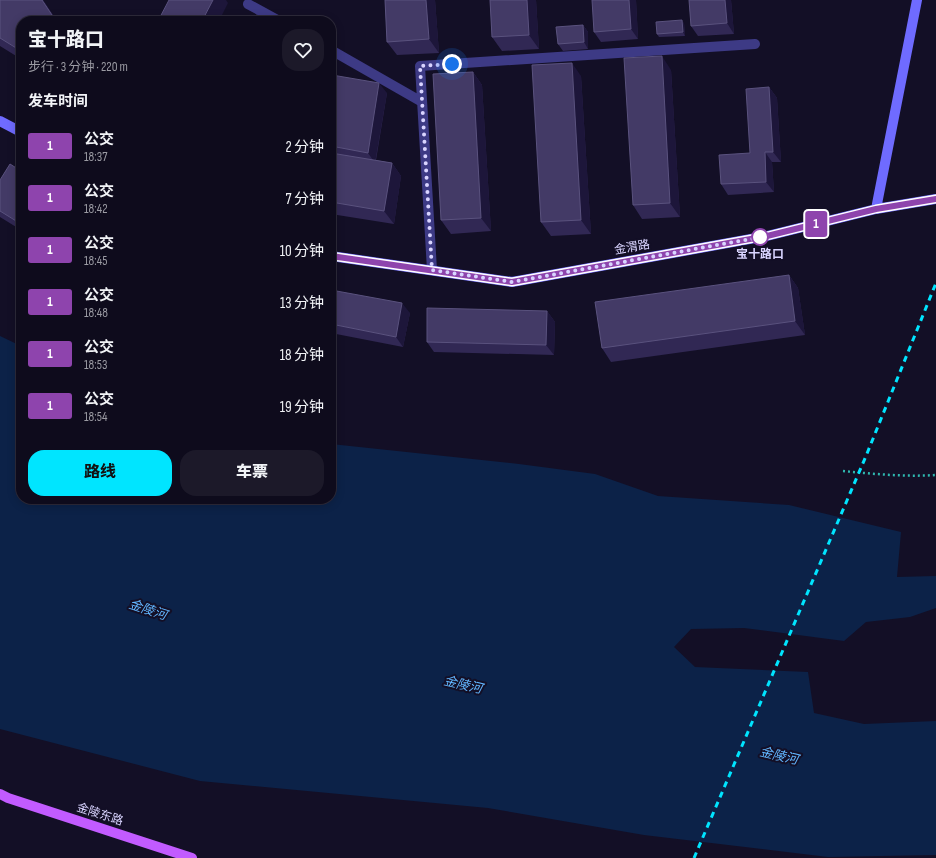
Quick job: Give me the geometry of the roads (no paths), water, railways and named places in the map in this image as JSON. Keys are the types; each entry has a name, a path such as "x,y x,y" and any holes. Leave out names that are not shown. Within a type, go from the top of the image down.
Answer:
{"main road":[{"path":"876,209 917,0"},
{"path":"0,121 16,129"},
{"name":"金渭路","path":"336,257 512,282 767,236 876,209 936,199"},
{"name":"金陵东路","path":"0,794 8,798 192,858"}],"street":[{"path":"248,4 270,16"},
{"path":"432,270 420,66 755,44"},
{"path":"336,53 422,102"}],"water":[{"name":"金陵河","path":"0,336 16,344 16,504 336,504 336,445 519,464 595,474 658,496 789,505 901,532 897,577 936,576 936,608 910,617 866,622 844,641 744,628 691,629 674,647 695,667 808,672 814,713 864,724 936,721 936,855 828,857 644,835 488,808 200,781 0,729"}],"railway":[{"path":"694,858 866,456 936,283"}],"place":[{"name":"宝十路口","path":"760,237"}]}
